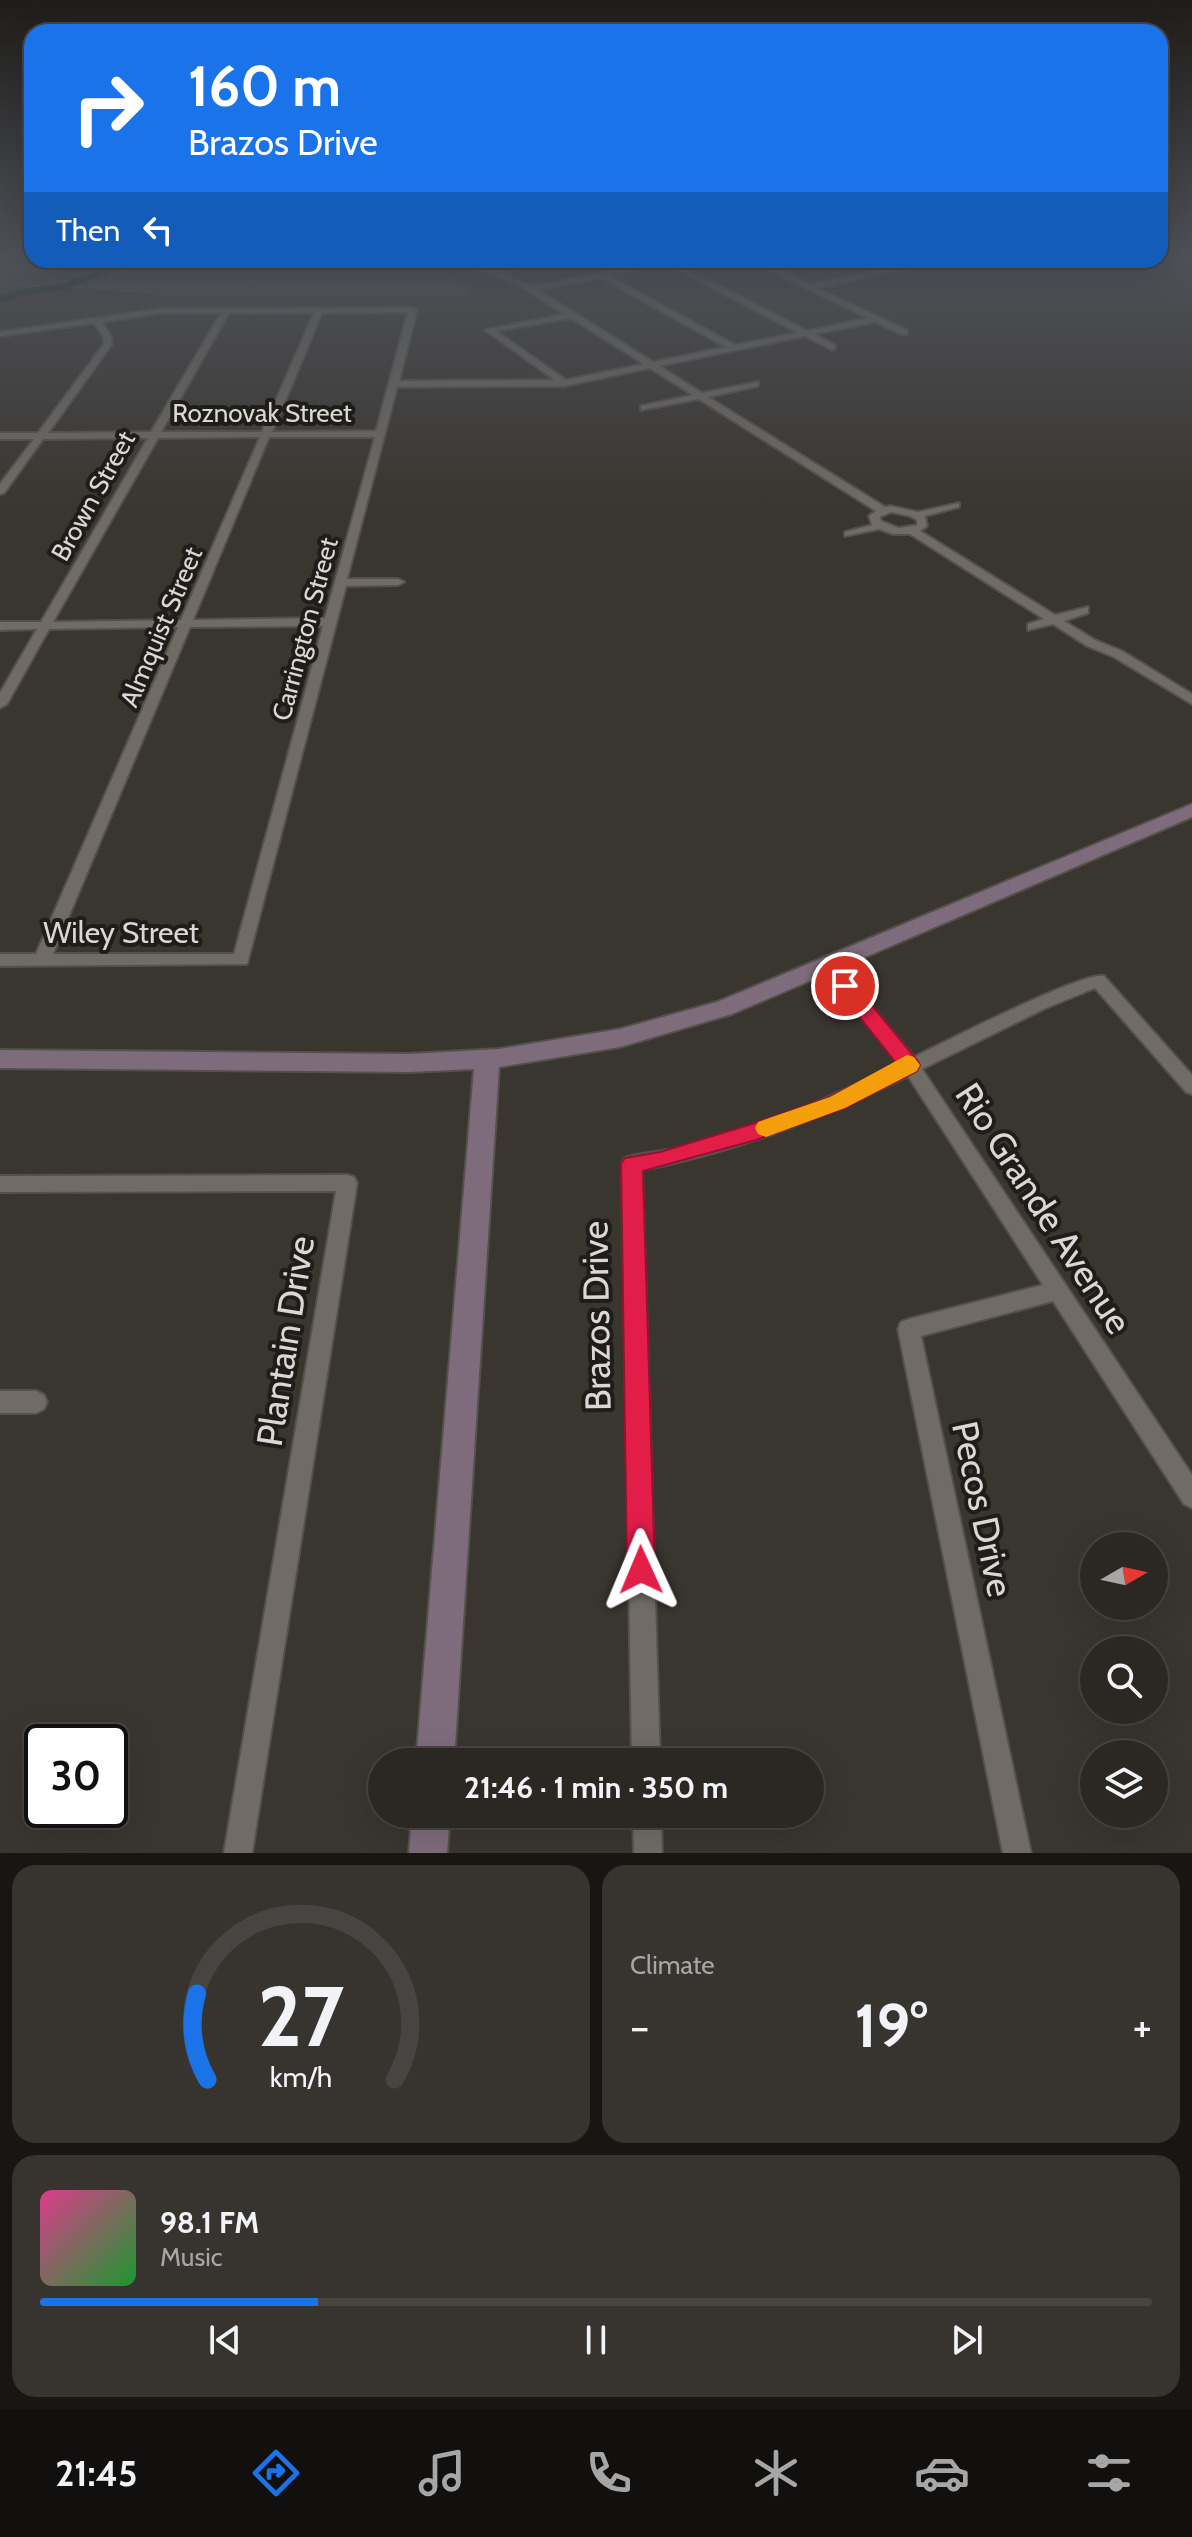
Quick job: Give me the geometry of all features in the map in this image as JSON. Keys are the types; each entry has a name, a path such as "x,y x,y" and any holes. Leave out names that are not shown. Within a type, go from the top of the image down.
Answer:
{"main road":[{"path":"0,1059 324,1063 487,1059 564,1049 673,1024 724,1008 1192,810"},
{"path":"436,1748 487,1059"},
{"path":"428,1853 430,1828"}],"street":[{"path":"0,491 108,344 108,340"},
{"name":"Brown Street","path":"0,704 209,340"},
{"name":"Almquist Street","path":"42,960 306,340"},
{"name":"Carrington Street","path":"241,960 405,340"},
{"path":"504,340 564,383"},
{"path":"612,340 883,511"},
{"path":"720,340 734,348"},
{"path":"393,384 564,383 773,340"},
{"path":"819,340 832,347"},
{"path":"644,408 755,384"},
{"name":"Roznovak Street","path":"0,436 380,434"},
{"path":"917,515 955,505"},
{"path":"879,526 874,516 898,509 917,515 923,522 912,531"},
{"path":"849,534 879,526 912,531 1091,643 1113,662 1192,713"},
{"path":"339,583 398,582"},
{"path":"1032,627 1084,610"},
{"path":"0,626 329,622"},
{"path":"1091,643 1118,654 1192,700"},
{"name":"Wiley Street","path":"0,960 241,960"},
{"name":"Rio Grande Avenue","path":"828,966 910,1065 1192,1496"},
{"path":"910,1065 1098,980 1192,1087"},
{"name":"Brazos Drive","path":"646,1748 632,1164 660,1160 756,1132 837,1102 910,1065"},
{"name":"Plantain Drive","path":"0,1184 347,1183 238,1853"},
{"name":"Pecos Drive","path":"1017,1853 909,1329 1057,1291"},
{"path":"0,1402 36,1402"},
{"path":"647,1828 648,1853"}],"slow traffic":[{"path":"766,1128 837,1102 910,1065 907,1062"}],"route":[{"path":"641,1570 632,1164 660,1160 756,1132 837,1102 910,1065 845,986"}]}
